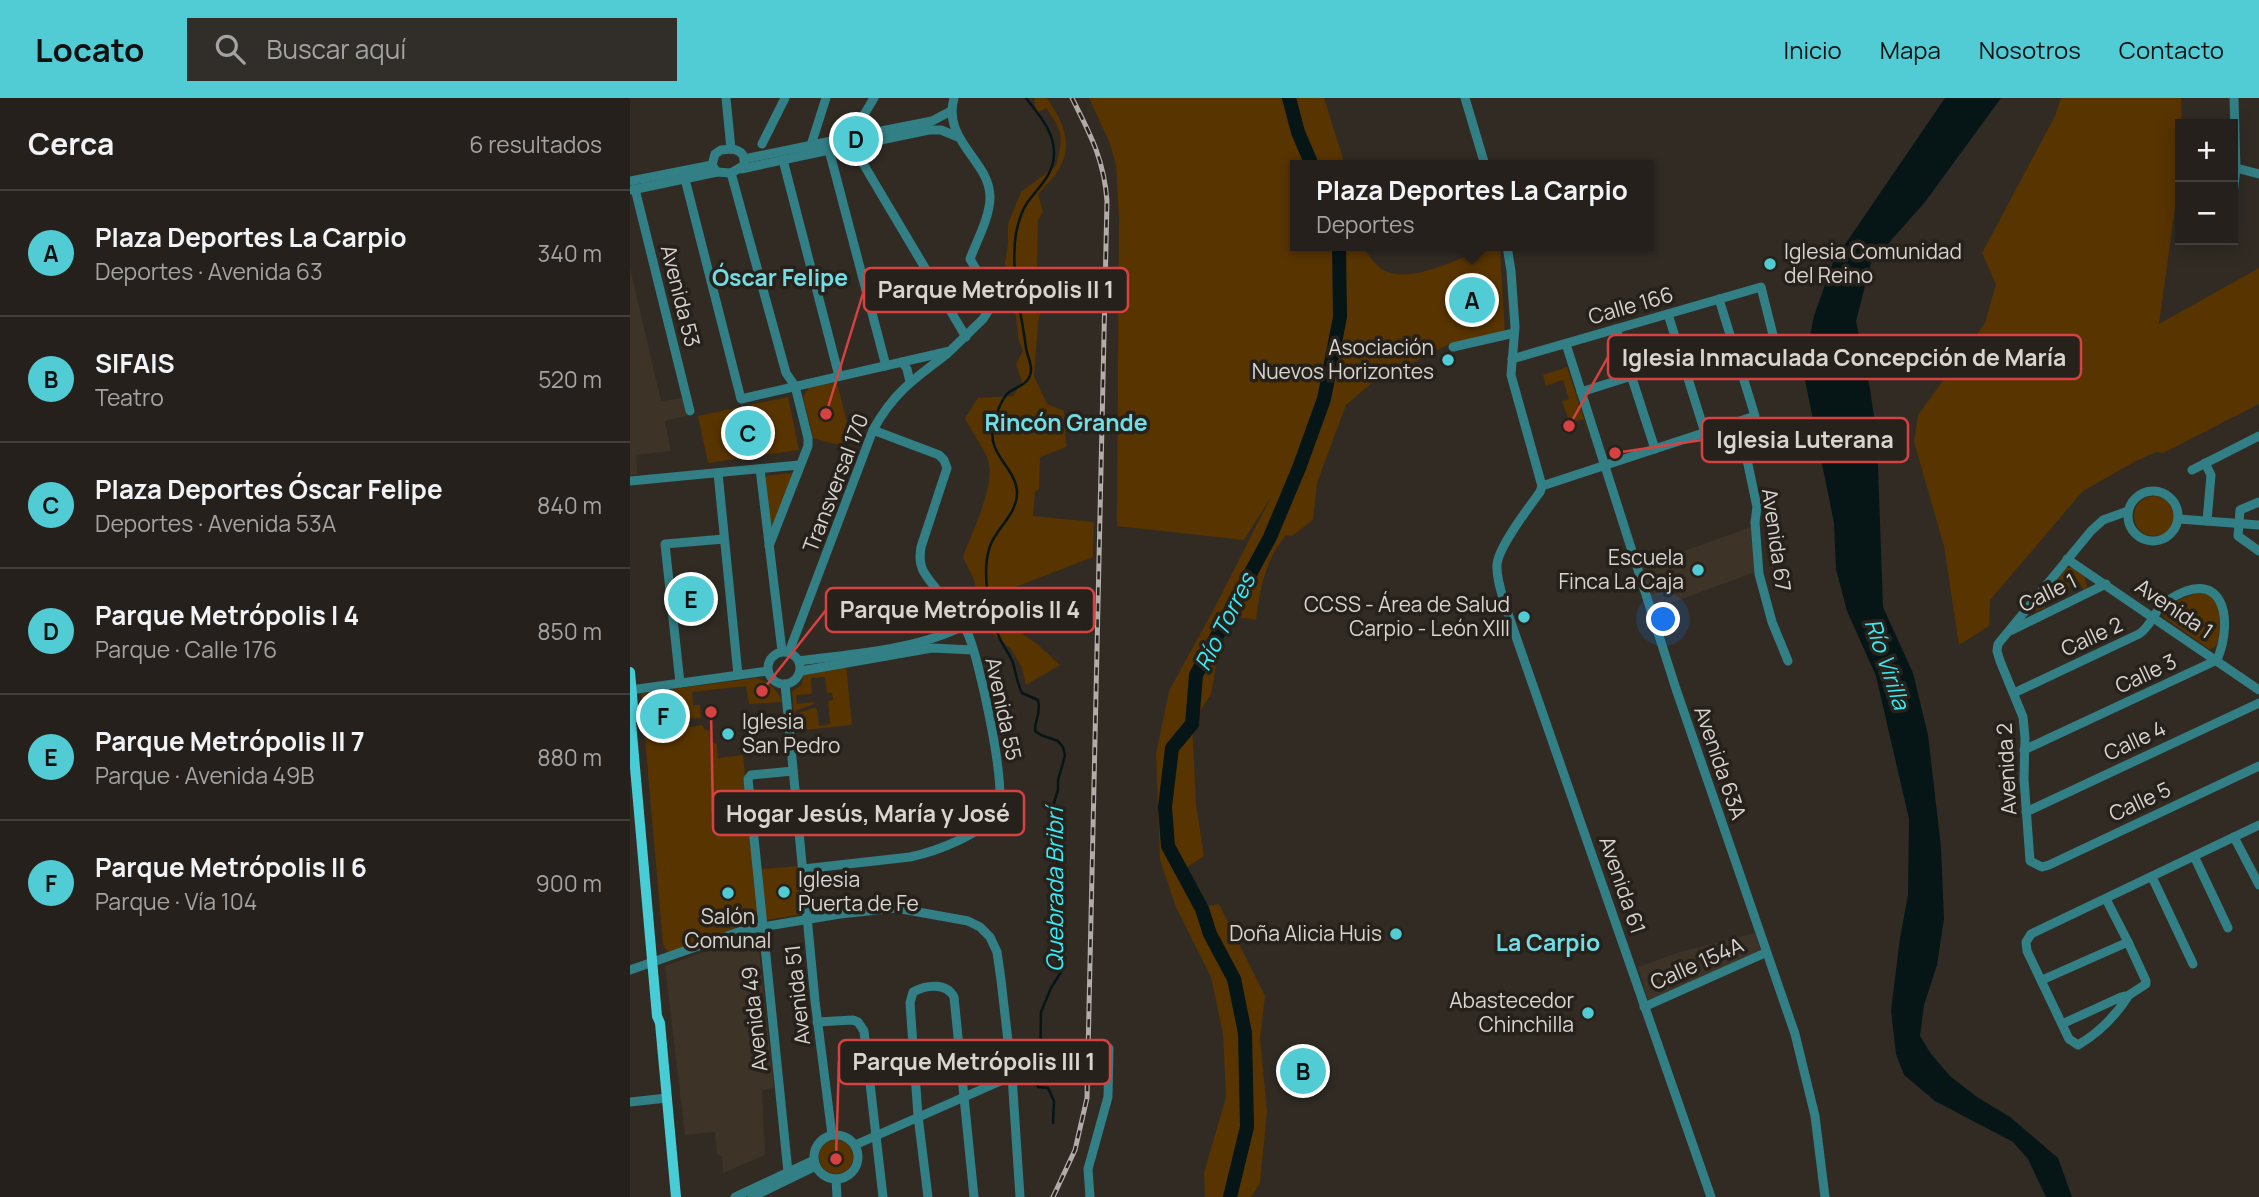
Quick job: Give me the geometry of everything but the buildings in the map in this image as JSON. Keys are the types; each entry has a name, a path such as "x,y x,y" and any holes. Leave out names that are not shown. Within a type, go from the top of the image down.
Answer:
{"main road":[{"path":"630,672 635,776"},
{"path":"630,711 676,1197"}],"street":[{"path":"726,98 732,149"},
{"path":"762,144 785,98"},
{"path":"811,145 826,98"},
{"path":"874,98 856,128 849,131 849,145 966,337"},
{"path":"947,132 947,113 954,98"},
{"path":"1465,98 1484,160"},
{"path":"2234,98 2235,119"},
{"path":"866,139 932,121 947,113"},
{"path":"947,113 958,137"},
{"path":"856,128 866,139"},
{"path":"866,139 929,130 947,132 958,137"},
{"name":"Transversal 170","path":"785,652 873,430 884,410 910,382 966,337 992,305 991,295 970,258 990,197 985,177 958,137"},
{"path":"744,159 811,145 849,145 862,149 866,139"},
{"path":"632,187 715,168 736,171 849,145"},
{"path":"715,168 715,154 721,150 732,149 741,152 745,163 736,171"},
{"path":"829,150 886,366"},
{"path":"783,160 839,376"},
{"path":"632,187 685,179 715,168"},
{"path":"2238,169 2259,174"},
{"path":"736,171 786,373 795,386 808,438 808,446 769,546"},
{"path":"685,179 741,399 950,351"},
{"name":"Avenida 53","path":"632,187 690,411"},
{"path":"1508,251 1514,333 1511,375 1542,486 1755,416 1719,299"},
{"name":"Calle 166","path":"1512,359 1761,287 1773,335"},
{"path":"1668,314 1705,433"},
{"path":"1616,329 1655,449"},
{"path":"1453,347 1514,333"},
{"name":"Avenida 63A","path":"1566,344 1676,689 1803,1061 1815,1116 1825,1197"},
{"path":"1581,392 1733,344"},
{"path":"902,362 910,382"},
{"name":"Avenida 67","path":"1738,422 1757,507 1755,522 1759,574 1772,622 1788,661"},
{"name":"Avenida 55","path":"803,869 910,858 928,853 978,829 990,820 998,809 999,770 973,650 963,626 923,571 920,557 947,468 939,455 873,430"},
{"path":"2192,470 2259,436"},
{"path":"2204,463 2211,475 2207,521"},
{"path":"630,481 799,465"},
{"path":"760,469 785,652 800,666"},
{"path":"718,473 738,675"},
{"name":"Avenida 61","path":"1542,486 1502,549 1497,561 1500,586 1711,1197"},
{"path":"2161,491 2175,502 2179,519 2177,527 2166,538 2150,541 2135,534 2130,527 2128,511 2131,503 2144,492 2161,491"},
{"path":"2259,502 2240,510 2238,536 2259,551"},
{"path":"2005,634 2091,531 2103,520 2128,511"},
{"path":"2179,519 2259,525"},
{"path":"680,683 665,544 724,539"},
{"name":"Avenida 1","path":"2067,559 2259,690"},
{"name":"Calle 1","path":"2005,634 2106,584"},
{"name":"Calle 2","path":"2014,693 2139,634 2168,600 2190,590 2202,588 2212,592 2223,605 2225,614 2223,638 2217,660"},
{"path":"800,666 918,642 963,626"},
{"name":"Avenida 2","path":"2005,634 1998,644 1997,652 2023,717 2028,852 2036,866"},
{"path":"800,666 932,648 973,650"},
{"path":"785,652 774,654 769,660 768,671 775,682 785,684 794,681 800,666"},
{"name":"Calle 3","path":"2024,750 2217,660"},
{"path":"631,690 768,671"},
{"name":"Avenida 51","path":"785,684 817,1022 832,1135"},
{"name":"Calle 4","path":"2026,811 2259,703"},
{"path":"754,728 789,725"},
{"name":"Calle 5","path":"2036,866 2049,865 2259,766"},
{"name":"Avenida 49","path":"788,1172 748,779 751,775 793,771"},
{"path":"2126,997 2127,1000 2104,1025 2078,1045 2071,1042 2026,946 2031,934 2259,825"},
{"path":"2234,837 2259,886"},
{"path":"2194,856 2228,928"},
{"path":"2152,877 2193,964"},
{"path":"2062,1024 2121,996 2126,997 2146,984 2106,899"},
{"path":"630,970 763,925 896,908 968,921 980,927 990,937 997,952 1012,1076 1020,1197"},
{"path":"2042,981 2128,942"},
{"name":"Calle 154A","path":"1644,1007 1765,953"},
{"path":"928,1197 918,1116 910,1003 913,992 937,986 951,991 954,997 974,1197"},
{"path":"817,1022 853,1020 858,1022 864,1031 883,1197"},
{"path":"1090,1197 1088,1169 1108,1097 1109,1048"},
{"path":"855,1145 1012,1076"},
{"path":"630,1102 667,1098"},
{"path":"832,1135 845,1136 855,1145 858,1158 849,1175 836,1179 824,1175 815,1163 818,1144 832,1135"},
{"path":"735,1197 788,1172 815,1163"},
{"path":"752,1197 815,1163"},
{"path":"836,1179 837,1197"}],"shaded area":[{"path":"1034,98 1047,98 1061,122 1066,140 1060,167 1038,194 1043,212 1038,220 1037,267 1045,286 1038,324 1034,376 1047,404 1064,411 1066,447 1040,457 1039,489 1035,492 1033,516 1094,522 1093,557 1000,593 1004,621 1037,644 1060,665 1026,685 1022,668 1011,649 993,634 963,557 987,493 989,480 987,457 965,418 978,398 1013,396 1022,382 1016,364 1023,351 1018,338 1005,264 1008,224 1021,192 1056,166 1060,148 1056,124 1046,108 1036,113"},
{"path":"1089,98 1324,98 1343,160 1290,160 1290,251 1366,251 1385,271 1410,274 1439,267 1479,251 1500,251 1505,333 1451,343 1410,364 1408,379 1385,375 1346,405 1317,483 1313,520 1292,536 1286,535 1273,554 1262,586 1256,620 1237,617 1220,643 1211,694 1192,724 1196,804 1204,856 1187,867 1207,906 1219,904 1265,996 1260,1039 1267,1111 1260,1183 1251,1197 1205,1197 1204,1173 1226,1097 1223,1034 1211,977 1176,907 1160,860 1156,754 1169,691 1271,497 1244,540 1117,526 1119,217 1116,165 1109,141"},
{"path":"2061,98 2181,98 2182,119 2175,119 2175,208 2159,324 2259,268 2259,404 2163,453 2156,452 2136,461 2083,491 1990,600 1989,626 1959,645 1944,546 1914,442 1918,415 1985,323 1996,284 1982,253 2055,116"},
{"path":"630,268 661,401 683,398 687,416 665,421 671,451 636,455 637,475 630,475"},
{"path":"1567,367 1591,440 1583,419 1574,422 1573,418 1569,420 1562,401 1569,399 1563,380 1546,386 1543,375"},
{"path":"837,382 848,427 843,446 813,438 803,397 809,388"},
{"path":"788,397 799,450 708,463 698,416"},
{"path":"793,473 769,536 763,476"},
{"path":"2154,496 2168,502 2174,516 2168,530 2154,536 2140,530 2134,516 2140,502"},
{"name":"Escuela Finca La Caja","path":"1751,527 1755,572 1655,609 1640,567"},
{"path":"2066,568 2072,568 2085,577 2087,587 2084,590 2079,582 2042,600 2045,608 2030,613"},
{"path":"707,590 709,610 692,611 691,606 674,608 673,592"},
{"path":"2198,592 2215,597 2221,616 2220,637 2213,648 2209,649 2162,614 2167,605"},
{"path":"846,665 852,725 795,731 792,691 802,685 803,672","holes":["825,677 827,693 832,693 833,700 828,701 830,724 819,726 817,709 814,708 795,714 795,711 814,704 797,704 796,695 812,694 811,678"]},
{"path":"756,678 772,687 783,702 749,704 746,686 692,692 693,705 700,705 701,718 689,719 690,727 702,725 705,730 709,730 710,741 717,744 718,758 743,755 760,919 667,951 663,944 641,693"},
{"path":"799,866 804,914 766,920 761,869"},
{"path":"757,933 774,1088 762,1090 765,1155 723,1173 722,1156 717,1155 715,1132 685,1135 665,966"},
{"path":"1755,933 1761,952 1648,1000 1638,967 1680,952"},
{"path":"836,1140 848,1145 853,1157 848,1169 836,1174 824,1169 819,1157 824,1145"}],"water":[{"name":"Río Virilla","path":"1945,98 2001,98 1925,202 1871,263 1856,321 1877,437 1883,607 1913,673 1928,735 1941,847 1944,919 1937,965 1924,1005 1920,1036 1950,1076 1977,1097 2010,1117 2058,1158 2072,1197 2046,1197 2028,1159 2013,1142 1935,1101 1904,1075 1896,1054 1891,1011 1908,895 1909,819 1876,676 1847,611 1836,569 1834,523 1803,370 1814,316 1833,262"}],"waterway":[{"name":"Quebrada Bribrí","path":"1026,98 1049,130 1054,153 1049,174 1025,206 1016,233 1015,277 1031,369 1029,379 1007,394 994,423 992,434 997,452 1011,474 1017,491 1011,514 990,546 986,580 993,618 1000,639 1013,663 1020,689 1022,693 1038,700 1035,731 1058,741 1065,756 1052,809 1058,871 1061,972 1041,1012 1040,1073 1035,1081 1038,1087 1048,1088 1054,1101 1053,1123"},
{"name":"Río Torres","path":"1289,98 1298,132 1310,160"},
{"name":"Río Torres","path":"1230,1197 1247,1127 1245,1033 1234,979 1210,934 1202,909 1168,846 1165,807 1172,748 1192,724 1196,675 1270,537 1324,399 1340,317 1339,251"}],"railway":[{"path":"1053,1197 1075,1150 1087,1098 1107,201 1099,159 1072,98"}],"place":[{"name":"Parque Metrópolis I 4","path":"856,139"},
{"name":"Iglesia Comunidad del Reino","path":"1770,264"},
{"name":"Plaza Deportes La Carpio","path":"1472,300"},
{"name":"Asociación Nuevos Horizontes","path":"1448,360"},
{"name":"Parque Metrópolis II 1","path":"826,414"},
{"name":"Iglesia Inmaculada Concepción de María","path":"1569,426"},
{"name":"Plaza Deportes Óscar Felipe","path":"748,433"},
{"name":"Iglesia Luterana","path":"1615,453"},
{"name":"Escuela Finca La Caja","path":"1698,570"},
{"name":"Parque Metrópolis II 7","path":"691,599"},
{"name":"CCSS - Área de Salud Carpio - León XIII","path":"1524,617"},
{"name":"Parque Metrópolis II 4","path":"762,691"},
{"name":"Hogar Jesús, María y José","path":"711,712"},
{"name":"Parque Metrópolis II 6","path":"663,716"},
{"name":"Iglesia San Pedro","path":"728,734"},
{"name":"Iglesia Puerta de Fe","path":"784,892"},
{"name":"Salón Comunal","path":"728,893"},
{"name":"Doña Alicia Huis","path":"1396,934"},
{"name":"Abastecedor Chinchilla","path":"1588,1013"},
{"name":"SIFAIS","path":"1303,1071"},
{"name":"Parque Metrópolis III 1","path":"836,1159"}],"district":[{"name":"Óscar Felipe","path":"780,278"},
{"name":"Rincón Grande","path":"1066,423"},
{"name":"La Carpio","path":"1548,943"}]}
